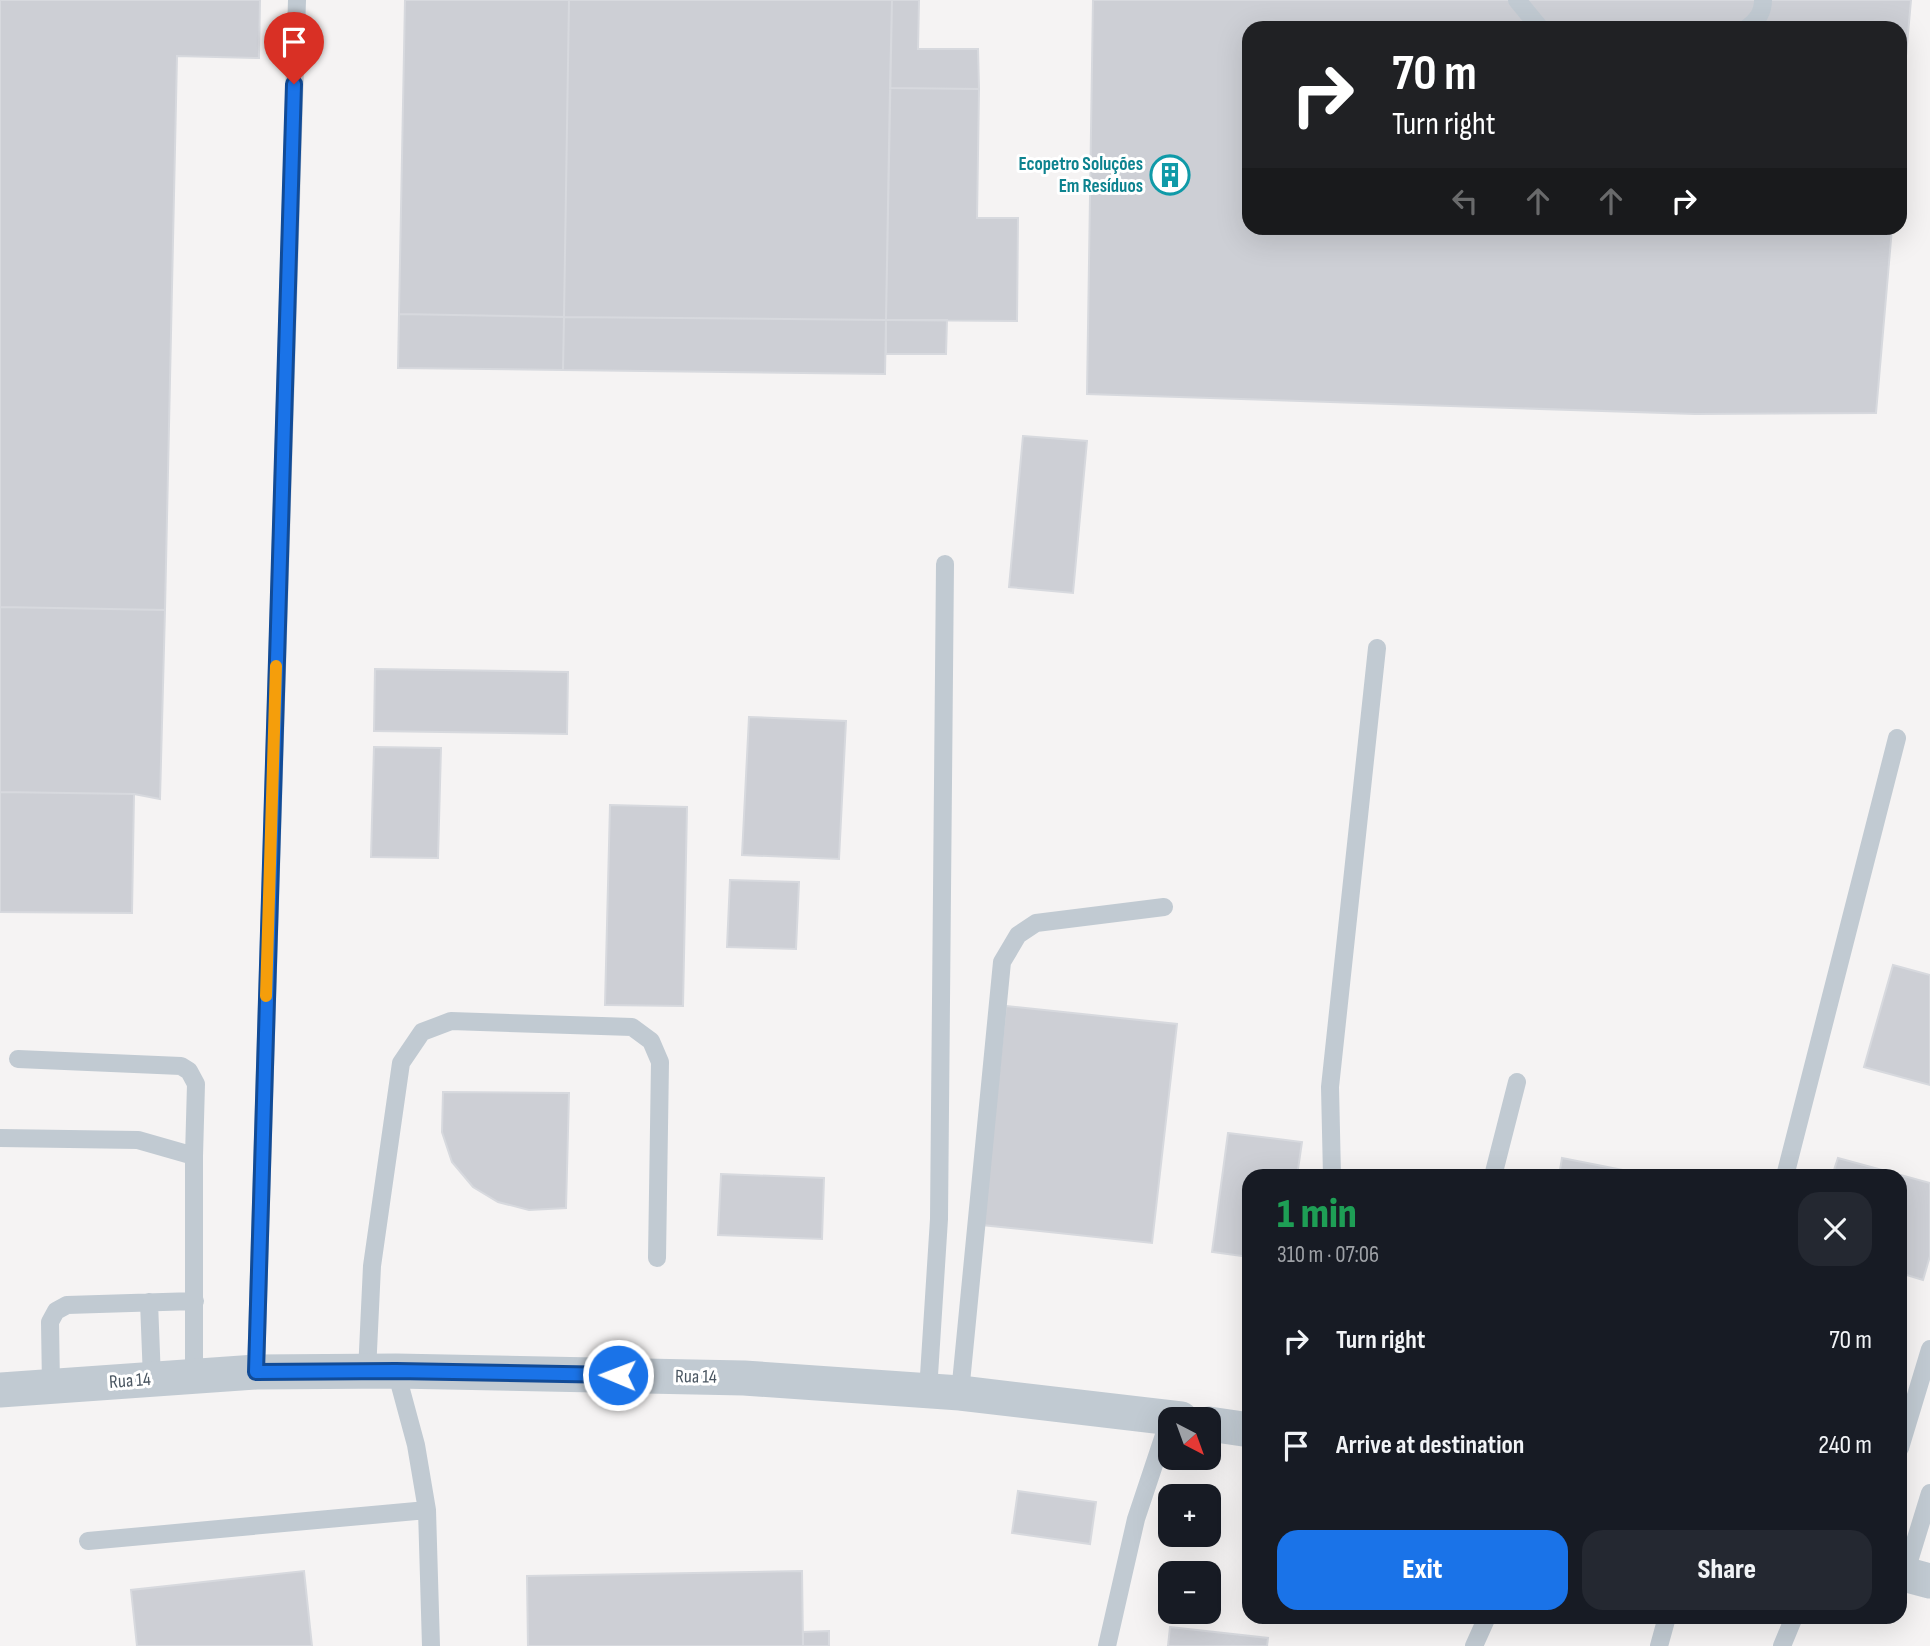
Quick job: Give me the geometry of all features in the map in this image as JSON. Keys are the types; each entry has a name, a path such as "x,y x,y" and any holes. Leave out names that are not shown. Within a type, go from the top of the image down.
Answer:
{"street":[{"name":"Rua 14","path":"0,1390 256,1372 381,1371 744,1378 944,1392 1158,1416"},
{"path":"1222,1425 1242,1429"}],"lane":[{"path":"256,1372 297,0"},
{"path":"1517,0 1534,21"},
{"path":"1757,21 1763,9 1763,0"},
{"path":"944,1392 939,1219 945,564"},
{"path":"1332,1169 1331,1087 1377,648"},
{"path":"1787,1169 1897,738"},
{"path":"944,1392 1002,962 1018,935 1036,923 1164,907"},
{"path":"430,1646 427,1510 416,1445 381,1371 372,1266 401,1063 422,1032 451,1021 632,1027 651,1041 660,1062 656,1258"},
{"path":"18,1059 181,1066 189,1071 196,1084 194,1376"},
{"path":"1495,1169 1517,1082"},
{"path":"0,1138 138,1140 194,1156"},
{"path":"51,1387 50,1322 56,1311 66,1305 195,1301"},
{"path":"149,1302 152,1379"},
{"path":"1907,1425 1930,1349"},
{"path":"1107,1646 1136,1519 1158,1462"},
{"path":"1912,1576 1930,1493"},
{"path":"88,1541 427,1510"},
{"path":"1474,1646 1484,1624"},
{"path":"1659,1646 1665,1624"},
{"path":"1782,1646 1791,1624"}],"building":[{"path":"0,0 260,0 259,58 177,56 165,610 0,607"},
{"path":"405,0 569,0 564,317 399,314"},
{"path":"569,0 892,0 886,320 564,317"},
{"path":"892,0 919,0 918,49 978,49 979,89 890,88"},
{"name":"Ecopetro Soluções Em Resíduos","path":"1093,0 1911,0 1907,45 1907,21 1242,21 1242,235 1891,235 1876,413 1695,414 1087,394"},
{"path":"890,88 979,89 977,218 1018,218 1017,321 886,320"},
{"path":"399,314 564,317 563,370 398,368"},
{"path":"564,317 886,320 885,374 563,370"},
{"path":"886,320 947,320 946,354 886,354"},
{"path":"1023,436 1087,441 1073,593 1009,587"},
{"path":"0,607 165,610 160,799 134,794 0,792"},
{"path":"375,669 568,672 567,734 374,731"},
{"path":"749,717 846,721 839,859 742,855"},
{"path":"374,747 441,748 438,858 371,857"},
{"path":"0,792 134,794 132,913 0,912"},
{"path":"610,805 687,807 683,1006 605,1005"},
{"path":"730,880 799,882 796,949 727,947"},
{"path":"1893,965 1930,975 1930,1085 1864,1067"},
{"path":"1006,1006 1177,1024 1152,1243 982,1225"},
{"path":"443,1092 569,1093 566,1208 529,1210 498,1202 473,1187 452,1162 442,1132"},
{"path":"1228,1133 1302,1142 1298,1169 1242,1169 1242,1256 1212,1252"},
{"path":"1562,1158 1618,1169 1560,1169"},
{"path":"1838,1158 1878,1169 1834,1169"},
{"path":"721,1174 824,1178 822,1239 718,1235"},
{"path":"1907,1177 1930,1183 1930,1256 1923,1280 1907,1275"},
{"path":"1018,1491 1096,1502 1090,1544 1012,1533"},
{"path":"304,1571 312,1646 137,1646 131,1590"},
{"path":"802,1571 803,1646 528,1646 527,1576"},
{"path":"1170,1627 1268,1638 1267,1646 1168,1646"},
{"path":"829,1631 829,1646 803,1646 803,1632"}],"slow traffic":[{"path":"266,996 276,666"}],"place":[{"name":"Ecopetro Soluções Em Resíduos","path":"1170,175"}],"route":[{"path":"294,84 256,1372 396,1371 618,1375"}]}
